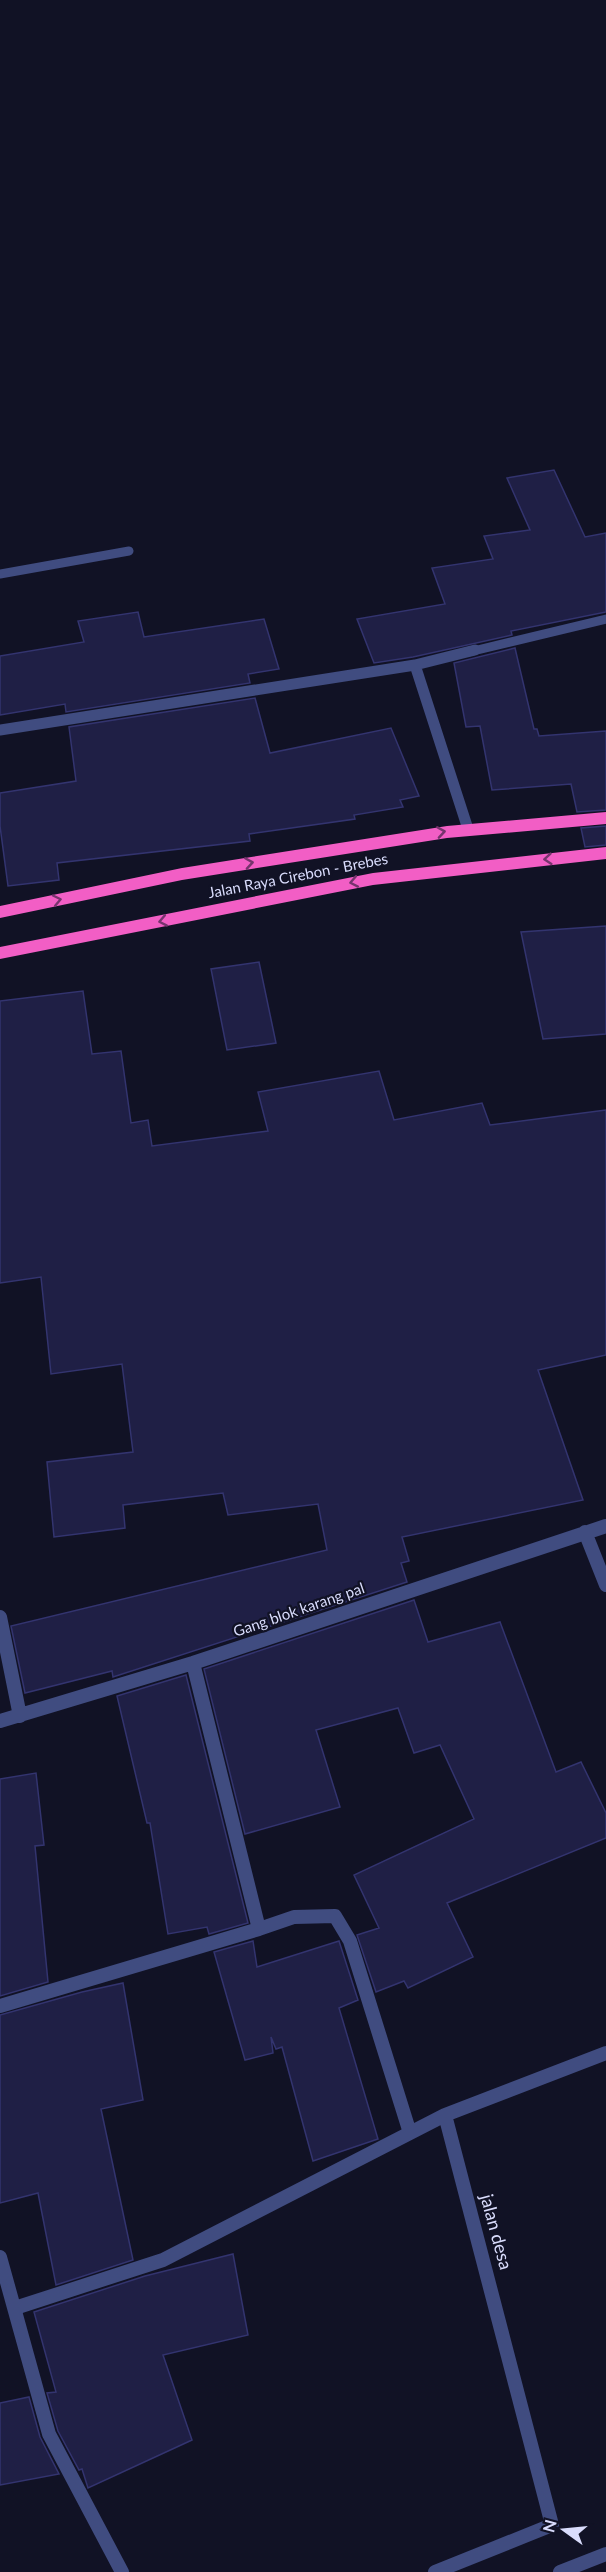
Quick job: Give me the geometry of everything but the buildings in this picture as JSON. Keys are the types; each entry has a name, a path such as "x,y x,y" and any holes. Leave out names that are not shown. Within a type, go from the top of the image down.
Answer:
{"highway":[{"name":"Jalan Raya Cirebon - Brebes","path":"0,912 182,874 468,828 606,818"},
{"name":"Jalan Raya Cirebon - Brebes","path":"0,953 373,879 606,853"}],"street":[{"path":"0,574 129,551"},
{"path":"0,730 414,664 606,619"},
{"path":"414,664 468,828"},
{"name":"Gang blok karang pal","path":"0,1721 193,1663 606,1526"},
{"path":"585,1532 606,1585"},
{"path":"0,1617 20,1716"},
{"path":"193,1663 259,1929"},
{"path":"0,2006 294,1917 334,1916 350,1941 410,2133"},
{"path":"15,2308 164,2260 445,2115 606,2053"},
{"name":"jalan desa","path":"435,2572 552,2526 445,2115"},
{"path":"0,2256 49,2434 122,2572"},
{"path":"560,2572 606,2554"}]}
